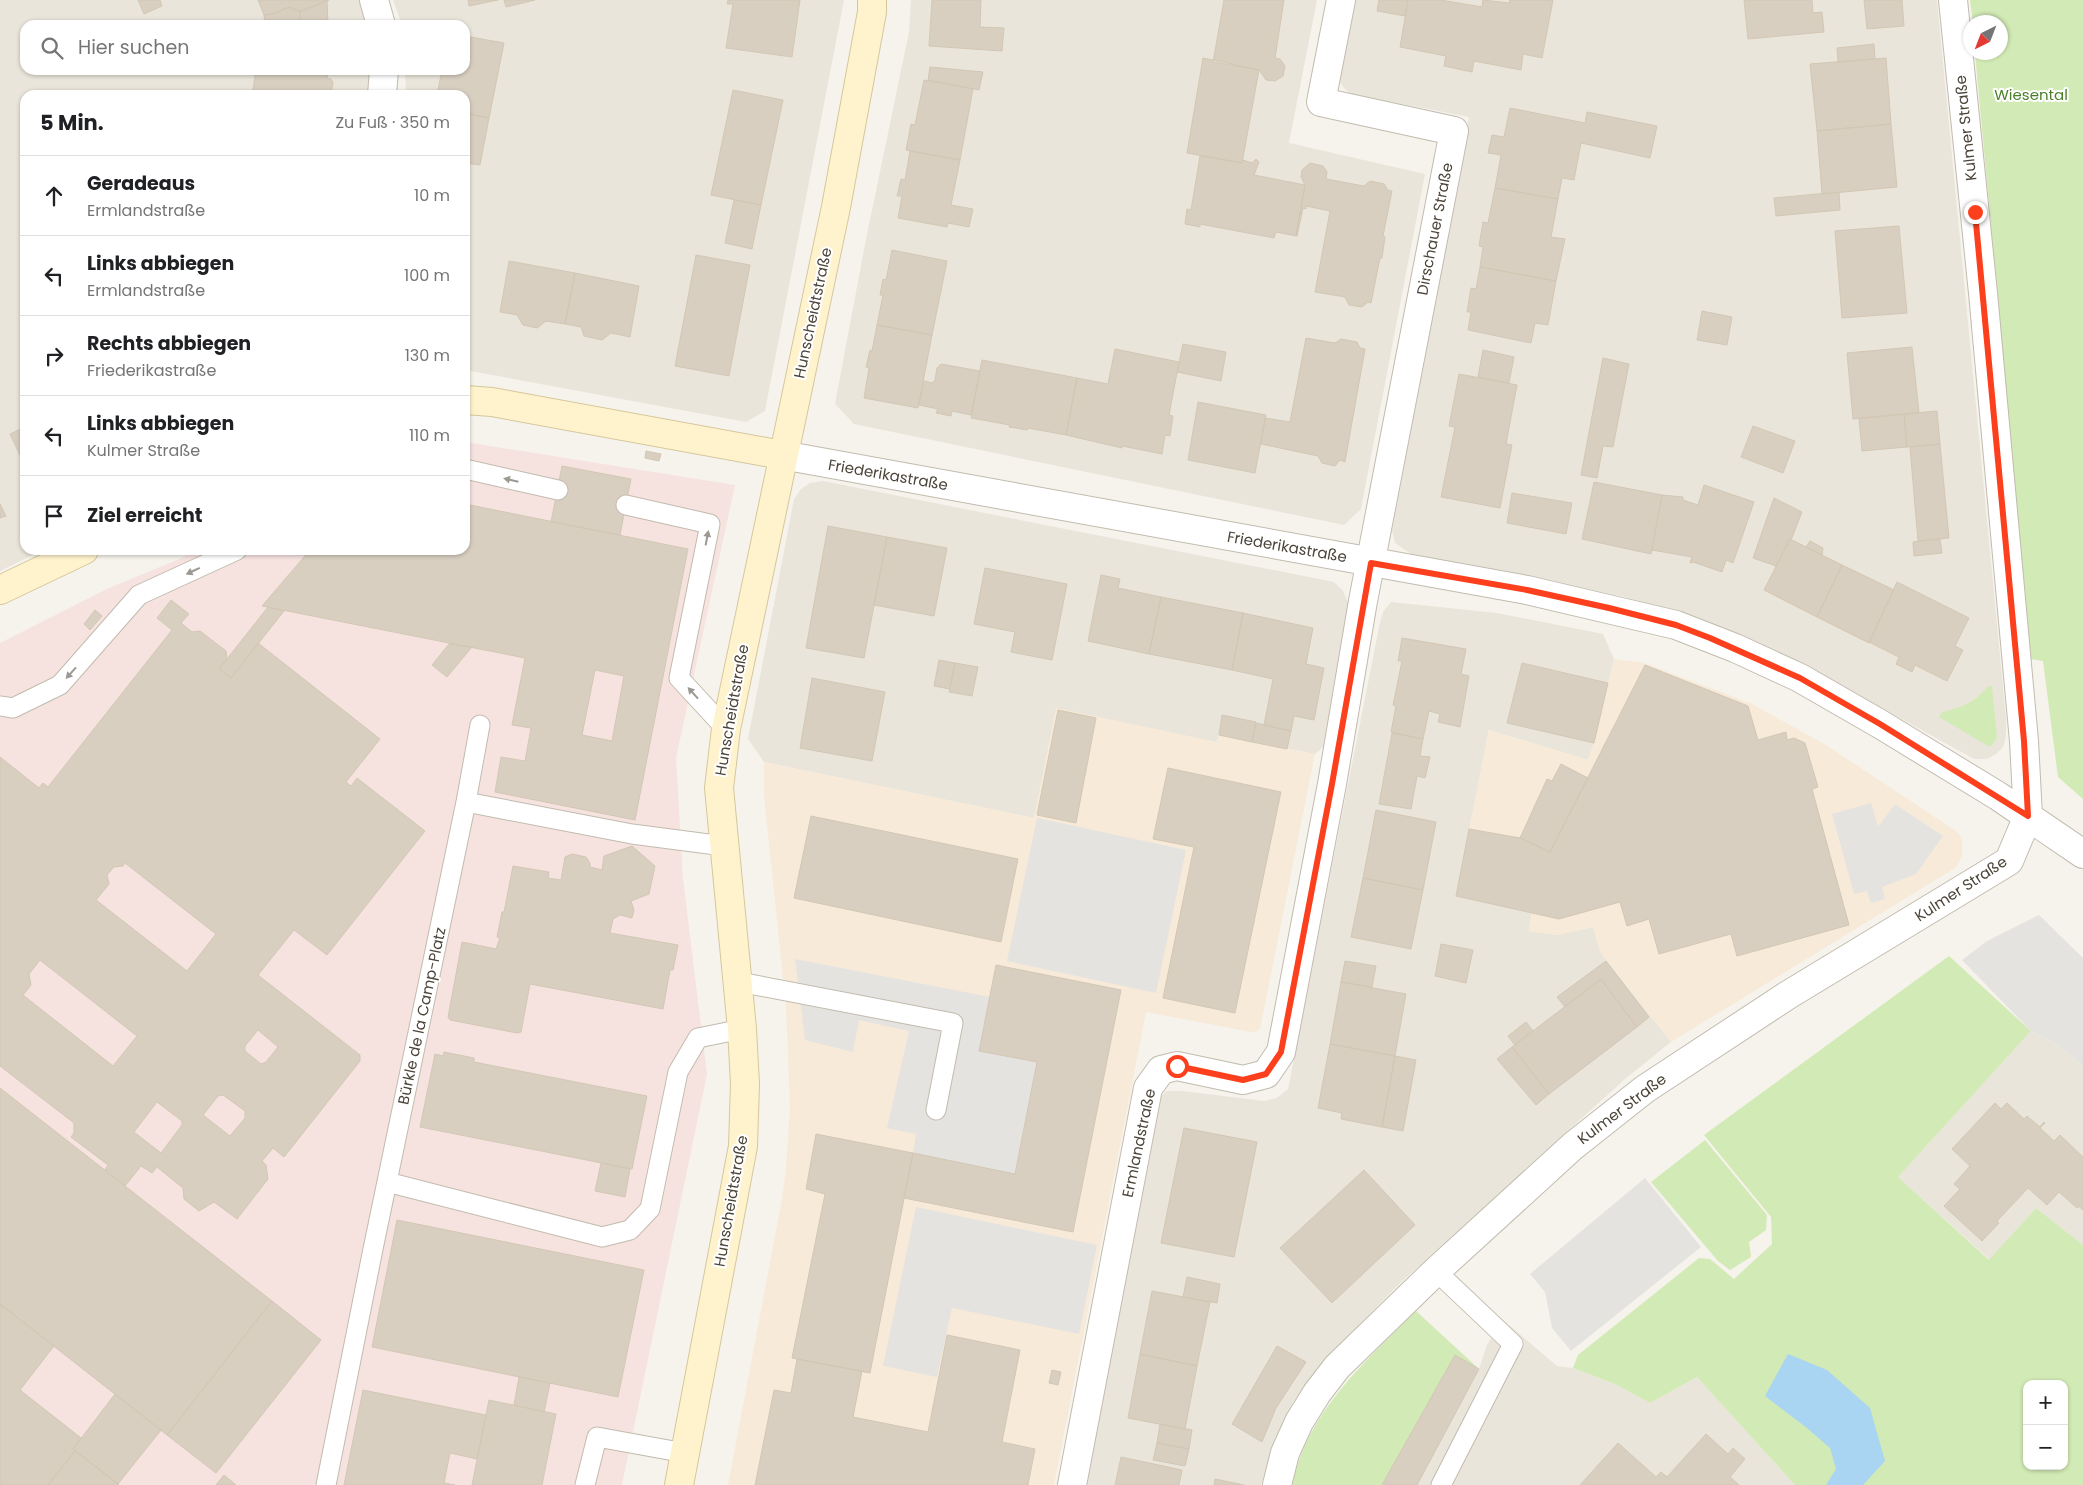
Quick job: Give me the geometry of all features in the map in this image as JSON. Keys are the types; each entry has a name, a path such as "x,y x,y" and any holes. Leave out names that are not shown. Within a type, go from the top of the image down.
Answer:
{"street":[{"path":"374,0 380,20"},
{"name":"Hunscheidtstraße","path":"679,1485 742,1146 745,1084 739,982 719,788 726,729 836,207 872,12 872,0"},
{"name":"Dirschauer Straße","path":"1341,0 1321,102 1454,132 1371,563"},
{"name":"Kulmer Straße","path":"1277,1485 1285,1453 1299,1422 1317,1393 1337,1367 1436,1271 1574,1146 1645,1089 1788,995 2009,861 2028,816 2024,732 1988,338 1953,0"},
{"path":"382,90 384,75"},
{"name":"Friederikastraße","path":"470,400 492,402 1527,590 1676,625 1800,678 1880,724 2028,816 2083,854"},
{"path":"0,590 74,555"},
{"name":"Ermlandstraße","path":"1072,1485 1148,1088 1161,1070 1177,1066 1243,1080 1266,1074 1281,1052 1332,784 1371,563"}],"lane":[{"path":"470,470 558,490"},
{"path":"626,505 710,524 679,678 726,729"},
{"path":"0,706 12,708 60,685 140,595 226,555"},
{"name":"Bürkle de la Camp-Platz","path":"326,1485 386,1182 466,802 480,725"},
{"path":"466,802 632,834 724,846"},
{"path":"739,982 953,1023 936,1110"},
{"path":"386,1182 602,1237 630,1230 650,1209 678,1072 698,1038 742,1029"},
{"path":"1436,1271 1513,1344 1440,1485"},
{"path":"585,1485 597,1437 685,1453"}],"shaded area":[{"path":"0,0 360,0 365,20 20,20 20,75 371,75 369,90 20,90 20,555 33,555 0,571"},
{"path":"393,0 844,0 765,411 746,422 470,371 470,90 406,90 405,75 470,75 470,20 400,20"},
{"path":"911,0 1317,0 1289,143 1425,174 1361,509 1344,525 854,424 835,404 866,239 909,32"},
{"path":"1352,0 1937,0 2006,718 2006,737 2003,747 1996,754 1987,759 1974,759 1813,670 1767,647 1709,625 1625,597 1411,554 1395,543 1392,530 1469,117 1351,94 1344,88 1340,82 1339,75"},
{"path":"470,443 735,485 676,758 683,879 707,1074 622,1485 0,1485 0,643 109,588 187,555 470,555"},
{"path":"823,481 1334,582 1343,591 1348,602 1348,614 1324,746 1315,754 1219,735 1217,742 1034,818 764,762 748,739 794,499 801,489 810,483"},
{"path":"1391,602 1497,613 1603,634 1614,659 1594,743 1588,760 1489,730 1456,896 1532,913 1529,931 1557,935 1593,927 1601,953 1671,1042 1625,1079 1399,1284 1327,1358 1293,1402 1274,1441 1261,1485 1084,1485 1142,1184 1161,1097 1166,1091 1183,1091 1264,1101 1277,1098 1288,1089 1379,627 1383,612"},
{"path":"1614,659 1644,663 1750,703 1826,745 1956,831 1962,838 1962,857 1955,868 1671,1042 1601,953 1593,927 1557,935 1529,931 1532,913 1456,896 1489,730 1588,760 1594,743"},
{"path":"1056,708 1217,742 1219,735 1315,754 1260,1029 1256,1032 1251,1032 1146,1012 1054,1485 728,1485 782,1199 790,1108 786,1007 764,796 764,762 1034,818"},
{"path":"1871,803 1878,827 1895,804 1943,836 1916,874 1882,887 1885,899 1871,903 1867,891 1854,894 1832,814"},
{"path":"1037,818 1186,850 1156,993 1007,961"},
{"path":"2039,915 2083,958 2083,1066 2057,1044 2031,1031 1962,960 1987,941"},
{"path":"795,959 990,997 979,1050 1037,1062 1015,1174 913,1153 916,1134 887,1128 909,1031 859,1020 853,1052 805,1040"},
{"path":"2031,1031 2057,1044 2083,1066 2083,1245 2036,1208 1990,1260 1898,1177"},
{"path":"1645,1178 1701,1247 1571,1351 1552,1328 1545,1292 1530,1274"},
{"path":"916,1207 1097,1245 1079,1334 952,1308 937,1377 883,1366"},
{"path":"1502,1319 1557,1366 1573,1368 1615,1384 1650,1403 1697,1377 1795,1485 1417,1485 1479,1369 1487,1345"}],"green space":[{"name":"Wiesental","path":"1970,0 2083,0 2083,799 2058,777 2043,661 2031,659 1976,60 2008,60 2008,15 1972,15"},
{"path":"1988,686 1992,686 1997,738 1991,746 1939,717 1942,712 1956,709 1973,700"},
{"path":"1949,956 2031,1031 1898,1177 1989,1260 2036,1208 2083,1245 2083,1485 1795,1485 1697,1377 1650,1403 1615,1384 1573,1368 1578,1355 1699,1258 1710,1259 1734,1279 1772,1244 1771,1217 1704,1135"},
{"path":"1705,1140 1767,1215 1766,1230 1749,1242 1751,1257 1730,1270 1718,1261 1651,1182"},
{"path":"1416,1311 1479,1369 1417,1485 1292,1485 1300,1459 1324,1411 1358,1369"}],"water":[{"path":"1788,1354 1827,1370 1870,1408 1885,1461 1863,1485 1826,1485 1836,1469 1830,1448 1765,1396"}],"building":[{"path":"138,0 160,0 162,6 144,14"},
{"path":"258,0 329,0 303,11 297,11 289,7 273,14 264,15"},
{"path":"468,0 498,0 469,6"},
{"path":"504,0 535,0 506,7"},
{"path":"728,0 800,0 792,57 726,48 733,4 727,4"},
{"path":"932,0 981,0 980,27 1004,28 1002,51 929,46"},
{"path":"1224,0 1284,0 1275,58 1280,59 1285,66 1283,76 1275,81 1266,80 1259,70 1213,62"},
{"path":"1379,0 1408,0 1405,16 1377,11"},
{"path":"1408,0 1441,0 1482,7 1483,0 1509,3 1510,0 1553,0 1542,58 1523,54 1521,70 1474,61 1472,72 1444,66 1446,56 1400,47"},
{"path":"1744,0 1812,0 1813,13 1822,12 1824,32 1748,39"},
{"path":"1864,0 1902,0 1904,26 1867,29"},
{"path":"327,1 328,20 301,20 300,11"},
{"path":"289,7 300,11 301,20 264,20 264,15 273,14"},
{"path":"470,37 504,43 489,118 470,114 470,90 438,90 441,75 470,75"},
{"path":"1874,44 1875,59 1838,62 1837,48"},
{"path":"1203,58 1259,70 1242,163 1187,153"},
{"path":"1886,58 1891,124 1817,131 1810,64"},
{"path":"930,67 983,72 979,90 928,80"},
{"path":"255,75 328,75 327,78 333,82 332,90 253,90"},
{"path":"924,80 973,89 960,160 906,150 911,124 915,125"},
{"path":"733,90 783,100 761,205 711,195"},
{"path":"1510,108 1585,123 1587,112 1657,126 1650,158 1581,143 1574,180 1562,178 1558,199 1495,188 1501,155 1488,153 1492,135 1504,137"},
{"path":"470,114 489,118 480,165 470,164"},
{"path":"1891,124 1897,187 1822,194 1817,131"},
{"path":"910,151 960,160 951,205 973,209 969,227 948,223 947,227 898,218 902,196 897,196 901,179 905,180"},
{"path":"1200,156 1242,163 1243,160 1252,163 1256,159 1259,162 1254,175 1305,185 1296,236 1276,232 1274,238 1200,224 1200,227 1185,224 1187,209 1191,210"},
{"path":"1310,163 1323,166 1327,172 1326,179 1364,186 1370,181 1384,184 1388,190 1392,191 1383,236 1385,237 1382,258 1380,258 1371,303 1368,302 1362,307 1349,305 1345,297 1315,292 1330,211 1306,206 1306,209 1303,208 1296,236 1305,185 1301,177 1302,170"},
{"path":"1495,188 1558,199 1551,237 1565,239 1556,281 1480,267 1483,247 1479,246 1483,222 1488,223"},
{"path":"1839,192 1840,210 1776,216 1774,198"},
{"path":"734,200 761,205 752,249 725,243"},
{"path":"1899,226 1907,313 1842,318 1835,231"},
{"path":"892,250 947,261 932,335 877,325 883,295 880,295 883,279 886,280"},
{"path":"696,255 750,265 729,376 675,366"},
{"path":"509,261 575,273 565,324 546,321 537,328 523,325 517,315 500,312"},
{"path":"1480,267 1556,281 1548,325 1535,323 1531,343 1468,330 1471,312 1467,312 1471,288 1476,289"},
{"path":"575,273 639,286 630,337 611,333 602,340 584,336 581,327 565,324"},
{"path":"1702,311 1732,317 1727,345 1697,340"},
{"path":"877,325 932,335 918,408 864,398 869,368 866,367 870,350 872,351"},
{"path":"1306,338 1335,343 1341,339 1357,342 1360,348 1365,349 1345,462 1340,460 1335,466 1322,463 1318,456 1261,444 1265,418 1290,422"},
{"path":"1183,344 1226,352 1221,381 1177,372"},
{"path":"1912,347 1919,413 1853,419 1847,353"},
{"path":"1115,349 1179,362 1169,415 1173,416 1170,436 1165,435 1162,454 1122,446 1122,448 1066,435 1077,378 1108,384"},
{"path":"1483,350 1514,357 1509,383 1478,377"},
{"path":"1603,358 1629,364 1613,447 1603,446 1597,478 1581,475"},
{"path":"982,360 1077,378 1066,435 1028,428 1027,430 1009,427 1010,425 971,418"},
{"path":"941,364 980,371 971,415 952,411 951,416 936,413 938,409 919,405 924,381 932,383 935,380 937,368"},
{"path":"1459,374 1517,385 1506,444 1512,445 1500,508 1441,497 1455,427 1449,426"},
{"path":"1198,402 1266,415 1255,473 1188,460"},
{"path":"1937,411 1940,444 1907,447 1904,414"},
{"path":"1904,414 1907,447 1862,451 1859,418"},
{"path":"1753,426 1795,441 1783,473 1741,457"},
{"path":"20,429 20,455 10,434"},
{"path":"1940,444 1949,538 1918,541 1910,447"},
{"path":"646,451 661,454 659,461 645,458"},
{"path":"562,466 631,479 620,535 551,522"},
{"path":"1594,482 1662,495 1651,554 1582,539"},
{"path":"1704,485 1754,502 1733,563 1726,560 1722,572 1693,562 1690,563 1692,557 1652,550 1662,495 1683,497 1683,500 1698,505"},
{"path":"1512,493 1572,503 1566,534 1507,523"},
{"path":"1774,498 1802,512 1791,540 1776,566 1753,558"},
{"path":"0,504 6,516 0,518"},
{"path":"470,505 688,549 635,820 495,792 501,757 525,761 531,728 512,725 525,658 262,606 306,555 470,555","holes":["595,670 624,676 612,741 582,735"]},
{"path":"828,526 887,537 864,658 806,648"},
{"path":"887,537 947,548 934,616 874,605"},
{"path":"1790,539 1842,565 1817,617 1764,590"},
{"path":"1940,539 1942,553 1914,556 1913,542"},
{"path":"1810,541 1823,548 1822,555 1806,547"},
{"path":"1842,565 1894,590 1869,643 1817,617"},
{"path":"985,568 1067,584 1052,660 1011,652 1015,632 974,624"},
{"path":"1101,575 1120,579 1118,588 1161,597 1149,654 1088,641"},
{"path":"1897,582 1969,618 1955,646 1963,650 1947,681 1915,665 1912,672 1896,664 1899,657 1869,642"},
{"path":"1161,597 1243,613 1232,670 1149,654"},
{"path":"171,600 189,614 181,623 192,632 200,631 226,651 227,659 219,669 231,678 258,643 380,739 346,782 351,786 357,778 425,831 327,955 294,930 258,975 360,1055 360,1061 284,1157 273,1148 262,1161 266,1165 268,1179 237,1219 214,1202 199,1211 184,1199 183,1188 157,1167 152,1173 141,1166 125,1186 105,1170 108,1165 71,1137 74,1133 74,1123 0,1066 0,757 39,788 43,783 48,787 172,630 157,618","holes":["125,863 216,934 187,971 96,900 109,884 107,875 114,867 123,866","40,960 137,1036 113,1066 23,995 31,985 29,974","258,1030 278,1047 266,1062 261,1064 245,1051 245,1046","223,1095 245,1111 245,1118 230,1136 203,1115 218,1096","157,1102 182,1121 182,1125 161,1153 134,1132"]},
{"path":"268,607 284,611 231,678 219,669"},
{"path":"95,610 102,616 90,630 84,624"},
{"path":"1243,613 1313,628 1306,664 1324,668 1314,720 1294,716 1291,731 1264,725 1273,679 1232,670"},
{"path":"1402,638 1466,649 1461,674 1469,676 1460,727 1438,722 1440,714 1429,711 1423,739 1391,732 1396,706 1393,705 1402,661 1398,661"},
{"path":"449,644 472,647 447,677 432,665"},
{"path":"939,660 955,663 950,689 934,686"},
{"path":"955,663 978,667 972,696 949,692"},
{"path":"1522,663 1608,683 1594,743 1507,723"},
{"path":"1645,665 1748,706 1758,740 1786,732 1787,740 1794,738 1805,743 1818,787 1812,789 1849,925 1737,956 1731,934 1659,954 1649,919 1627,926 1620,902 1559,919 1456,896 1469,829 1520,838 1550,852"},
{"path":"812,678 885,692 872,761 800,748"},
{"path":"1058,710 1096,718 1076,823 1037,815"},
{"path":"1222,715 1256,722 1252,742 1219,735"},
{"path":"1256,723 1291,731 1287,749 1252,742"},
{"path":"1392,733 1423,739 1420,756 1430,757 1425,778 1417,776 1411,809 1379,804"},
{"path":"1561,764 1588,778 1550,852 1520,838 1547,779 1552,781"},
{"path":"1168,768 1281,792 1235,1013 1163,998 1194,847 1153,839"},
{"path":"1376,810 1436,822 1423,890 1363,878"},
{"path":"811,816 1018,859 1001,942 794,898"},
{"path":"632,846 655,866 649,894 631,901 634,910 632,918 620,915 613,919 610,933 678,945 673,970 670,970 663,1009 530,984 521,1032 517,1033 450,1020 448,1017 462,942 496,949 500,938 497,937 513,866 549,872 548,878 561,880 565,857 572,854 586,857 590,867 602,870 604,856"},
{"path":"1363,878 1423,890 1411,949 1351,937"},
{"path":"1441,944 1473,950 1466,983 1435,976"},
{"path":"1345,961 1376,966 1372,987 1341,982"},
{"path":"1606,961 1649,1017 1637,1027 1601,979 1565,1007 1557,997"},
{"path":"996,965 1121,990 1073,1232 904,1198 913,1153 1015,1174 1037,1062 979,1051"},
{"path":"1601,979 1637,1027 1549,1094 1512,1047"},
{"path":"1341,982 1406,994 1395,1056 1330,1044"},
{"path":"1526,1022 1533,1031 1515,1045 1508,1036"},
{"path":"1330,1044 1395,1056 1382,1127 1341,1119 1342,1113 1318,1108"},
{"path":"1512,1047 1549,1094 1536,1105 1497,1059"},
{"path":"444,1052 474,1058 474,1062 647,1096 632,1169 420,1127 435,1054 443,1056"},
{"path":"1395,1056 1416,1060 1403,1131 1382,1127"},
{"path":"0,1088 272,1301 167,1435 0,1304"},
{"path":"1995,1103 2001,1109 2007,1103 2024,1119 2027,1116 2040,1127 2044,1122 2040,1128 2054,1141 2060,1135 2083,1157 2083,1210 2078,1206 2077,1208 2059,1192 2047,1205 2028,1188 1997,1221 1999,1223 1982,1241 1944,1206 1960,1189 1954,1184 1970,1166 1952,1149"},
{"path":"1184,1128 1257,1142 1234,1257 1161,1243"},
{"path":"816,1134 913,1153 870,1373 792,1358 825,1194 806,1189"},
{"path":"601,1163 630,1169 625,1197 595,1191"},
{"path":"1364,1170 1415,1225 1332,1303 1280,1248"},
{"path":"397,1220 644,1270 618,1397 372,1347"},
{"path":"1187,1277 1220,1284 1217,1303 1183,1297"},
{"path":"1152,1291 1210,1302 1197,1366 1140,1354"},
{"path":"272,1301 321,1340 216,1473 167,1435"},
{"path":"0,1304 54,1346 20,1390 81,1438 73,1449 75,1451 48,1485 0,1485"},
{"path":"947,1335 1020,1350 1002,1442 1035,1449 1028,1485 755,1485 774,1390 791,1393 797,1359 862,1371 853,1417 928,1432"},
{"path":"1277,1346 1306,1362 1276,1408 1262,1442 1232,1424"},
{"path":"1140,1354 1197,1366 1185,1429 1128,1418"},
{"path":"1455,1355 1479,1369 1417,1485 1382,1485"},
{"path":"1052,1370 1061,1372 1058,1385 1049,1383"},
{"path":"519,1377 550,1383 544,1412 514,1405"},
{"path":"363,1390 486,1415 477,1459 450,1453 444,1483 455,1485 344,1485"},
{"path":"115,1394 161,1430 118,1484 73,1449"},
{"path":"489,1400 556,1414 542,1485 472,1485"},
{"path":"1160,1424 1192,1430 1189,1449 1157,1443"},
{"path":"1706,1434 1728,1454 1733,1448 1745,1459 1730,1477 1739,1485 1580,1485 1618,1443 1656,1477 1661,1472 1667,1477"},
{"path":"1157,1443 1189,1449 1185,1466 1153,1460"},
{"path":"75,1451 118,1484 119,1485 48,1485"},
{"path":"1121,1457 1182,1470 1179,1485 1115,1485"},
{"path":"224,1475 236,1485 216,1485"},
{"path":"1215,1479 1244,1485 1214,1485"}],"route":[{"path":"1177,1066 1243,1080 1266,1074 1281,1052 1332,784 1371,563 1527,590 1609,608 1676,625 1710,638 1800,678 1880,724 2028,816 2024,741 1975,212"}]}
